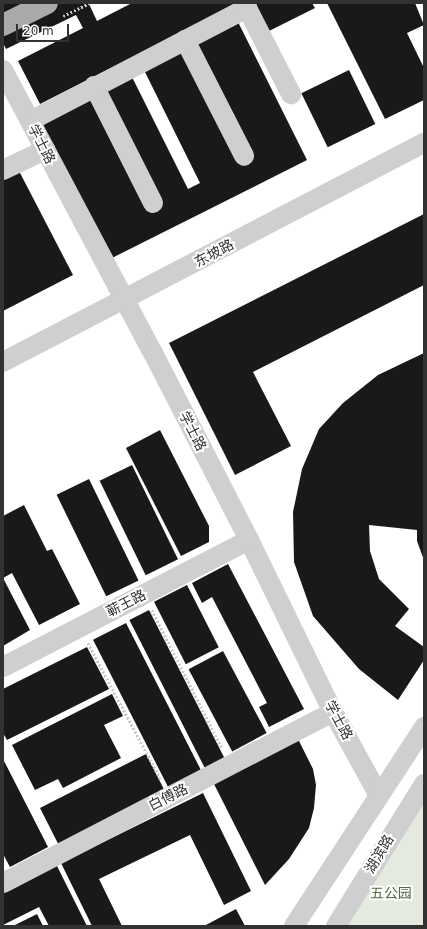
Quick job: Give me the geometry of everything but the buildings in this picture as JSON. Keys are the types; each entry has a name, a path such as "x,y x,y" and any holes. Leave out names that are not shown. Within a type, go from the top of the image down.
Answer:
{"main road":[{"path":"3,25 47,3"}],"street":[{"path":"30,121 94,86 247,8 291,94"},
{"path":"185,40 244,156"},
{"name":"学士路","path":"3,70 249,540 333,712 378,794"},
{"path":"94,86 153,203"},
{"name":"东坡路","path":"3,362 125,301 424,143"},
{"path":"3,170 45,150"},
{"name":"蕲王路","path":"3,667 249,540"},
{"name":"白傅路","path":"3,882 333,712"},
{"path":"294,926 378,794 424,727"},
{"name":"湖滨路","path":"336,926 424,784"}],"path":[{"path":"144,594 231,765"},
{"path":"80,627 169,796"}],"green space":[{"name":"五公园","path":"424,784 424,926 331,926"}]}
